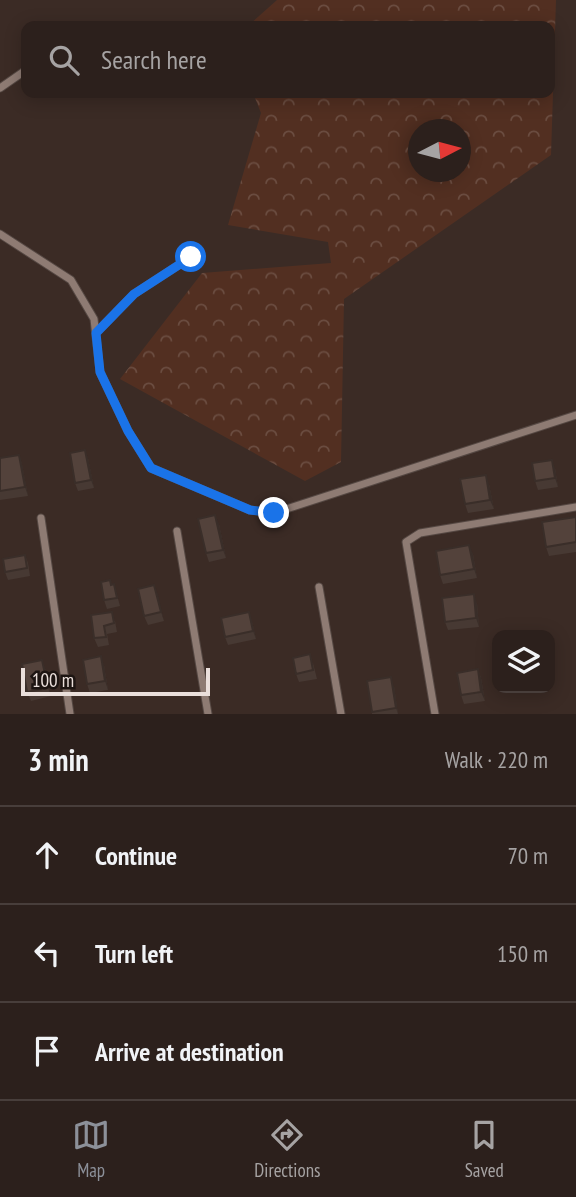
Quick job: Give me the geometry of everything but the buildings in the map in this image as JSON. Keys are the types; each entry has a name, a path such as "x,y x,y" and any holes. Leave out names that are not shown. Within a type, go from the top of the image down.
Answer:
{"lane":[{"path":"0,88 21,73"},
{"path":"0,234 71,280 94,319 100,372 128,431 151,468 250,510 274,513 576,415"},
{"path":"96,333 134,294 191,257"},
{"path":"435,714 406,542 419,533 576,507"},
{"path":"41,518 70,714"},
{"path":"177,531 208,714"},
{"path":"319,587 341,714"}],"green space":[{"path":"277,0 556,0 555,31 555,21 254,21"},
{"path":"255,98 553,98 551,155 344,299 341,462 305,481 120,379 202,273 331,263 328,242 228,225 261,113"}],"route":[{"path":"191,257 134,294 96,333 100,372 128,431 151,468 250,510 274,513"}]}
